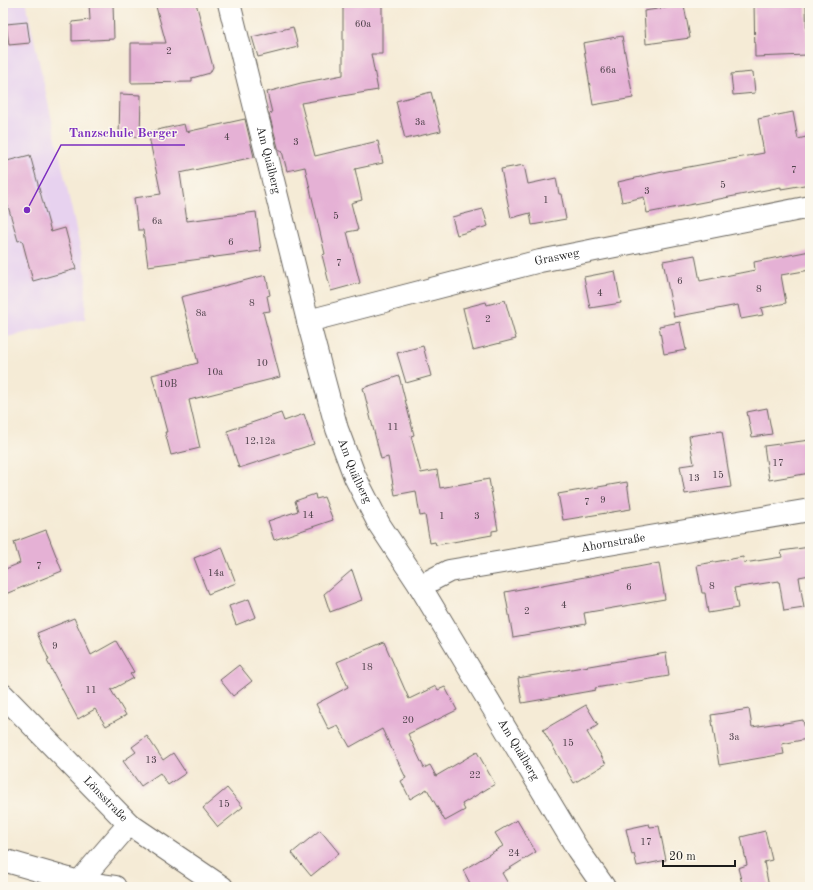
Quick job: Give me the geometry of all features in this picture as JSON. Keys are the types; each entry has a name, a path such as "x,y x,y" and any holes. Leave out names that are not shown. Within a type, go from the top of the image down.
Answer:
{"street":[{"name":"Am Quälberg","path":"229,3 308,321 337,430 355,477 379,524 420,586 578,850 604,887"},
{"name":"Grasweg","path":"308,321 540,261 810,208"},
{"name":"Ahornstraße","path":"420,586 449,571 810,510"},
{"name":"Lönsstraße","path":"3,695 129,824 222,887"},
{"path":"79,884 129,824"},
{"path":"3,860 79,884 115,887"}],"shaded area":[{"path":"3,3 26,3 86,274 85,319 3,338"}],"building":[{"path":"89,3 113,3 114,39 72,41 72,22 90,20"},
{"path":"155,3 196,3 213,67 210,73 192,78 192,82 131,83 131,43 166,43"},
{"path":"343,3 382,3 382,54 371,54 378,90 301,103 315,156 378,141 383,163 355,169 362,200 351,203 358,230 347,232 360,283 331,291 322,255 325,254 305,167 287,171 282,151 279,151 269,114 272,113 267,92 301,83 343,75"},
{"path":"754,3 806,3 807,55 755,57"},
{"path":"684,5 690,38 646,44 644,11"},
{"path":"27,22 30,43 9,45 6,24"},
{"path":"293,27 298,47 258,57 252,37"},
{"path":"622,36 633,98 593,105 583,43"},
{"path":"753,72 755,93 733,95 731,74"},
{"path":"431,92 441,131 405,139 396,101"},
{"path":"120,94 141,95 140,137 119,136"},
{"path":"793,112 798,139 810,136 810,184 781,189 781,187 647,213 644,197 622,202 618,182 667,171 764,153 758,119"},
{"path":"245,119 254,157 180,173 187,221 256,212 261,251 148,266 143,230 138,230 134,198 161,194 148,132 184,124 186,132"},
{"path":"30,155 51,232 65,228 76,269 33,281 22,240 18,241 8,206 3,207 3,162"},
{"path":"524,165 528,184 556,178 566,219 532,225 530,213 511,218 501,169"},
{"path":"483,209 488,226 457,235 452,217"},
{"path":"810,251 810,270 781,275 786,303 761,308 763,315 741,319 738,305 674,317 663,261 695,255 700,281 755,270 754,262"},
{"path":"615,271 621,303 590,308 584,277"},
{"path":"266,275 270,295 267,296 270,311 263,312 280,377 189,400 200,448 171,455 165,432 167,432 152,375 198,363 181,297"},
{"path":"505,300 516,339 473,350 463,308 486,302 487,305"},
{"path":"680,322 686,350 664,354 659,326"},
{"path":"423,346 431,376 406,383 397,353"},
{"path":"399,376 414,435 411,436 421,473 437,470 440,488 489,479 498,530 492,531 492,535 436,545 435,542 430,543 425,515 420,516 416,491 395,495 388,457 381,459 363,388"},
{"path":"767,408 772,434 752,437 747,412"},
{"path":"281,413 284,421 304,414 314,444 239,468 227,431"},
{"path":"722,431 731,487 685,494 680,466 694,464 689,436"},
{"path":"810,440 810,473 769,480 764,446"},
{"path":"627,482 631,509 563,520 558,494"},
{"path":"315,494 316,499 324,497 333,520 274,540 268,521 298,511 295,501"},
{"path":"46,530 62,571 3,595 3,570 20,563 14,542"},
{"path":"222,547 236,583 208,594 194,558"},
{"path":"810,547 810,575 799,577 804,608 784,611 779,581 734,588 738,608 708,613 705,593 702,593 697,565 743,557 744,563 782,557 781,551"},
{"path":"659,563 665,599 584,613 586,624 513,637 505,592"},
{"path":"352,570 362,600 330,612 324,594"},
{"path":"249,599 256,617 236,625 229,606"},
{"path":"74,618 91,655 116,641 134,672 130,674 133,678 111,690 126,715 106,726 95,709 78,719 47,661 49,660 37,633"},
{"path":"384,642 409,699 436,686 438,690 445,687 457,710 408,734 424,768 430,765 436,776 477,752 495,784 462,804 465,810 445,821 427,789 410,799 401,781 406,778 382,729 350,747 338,726 329,730 316,704 348,687 337,662"},
{"path":"666,653 669,676 595,688 596,690 522,703 518,678"},
{"path":"239,665 252,681 233,696 220,680"},
{"path":"586,705 598,725 587,732 606,764 574,783 543,730"},
{"path":"749,709 752,727 803,720 807,739 782,744 784,754 719,765 711,715"},
{"path":"147,736 163,760 173,753 186,773 168,785 160,773 141,786 123,761 136,752 132,747"},
{"path":"227,788 243,807 218,827 203,808"},
{"path":"517,820 536,852 502,873 510,887 472,887 463,870 503,846 495,833"},
{"path":"649,824 650,827 659,826 666,860 637,866 634,854 632,855 626,829"},
{"path":"320,830 339,853 311,876 292,853"},
{"path":"765,831 772,860 764,862 769,887 743,887 738,868 747,865 741,837"}],"place":[{"name":"Tanzschule Berger","path":"27,210"}]}
